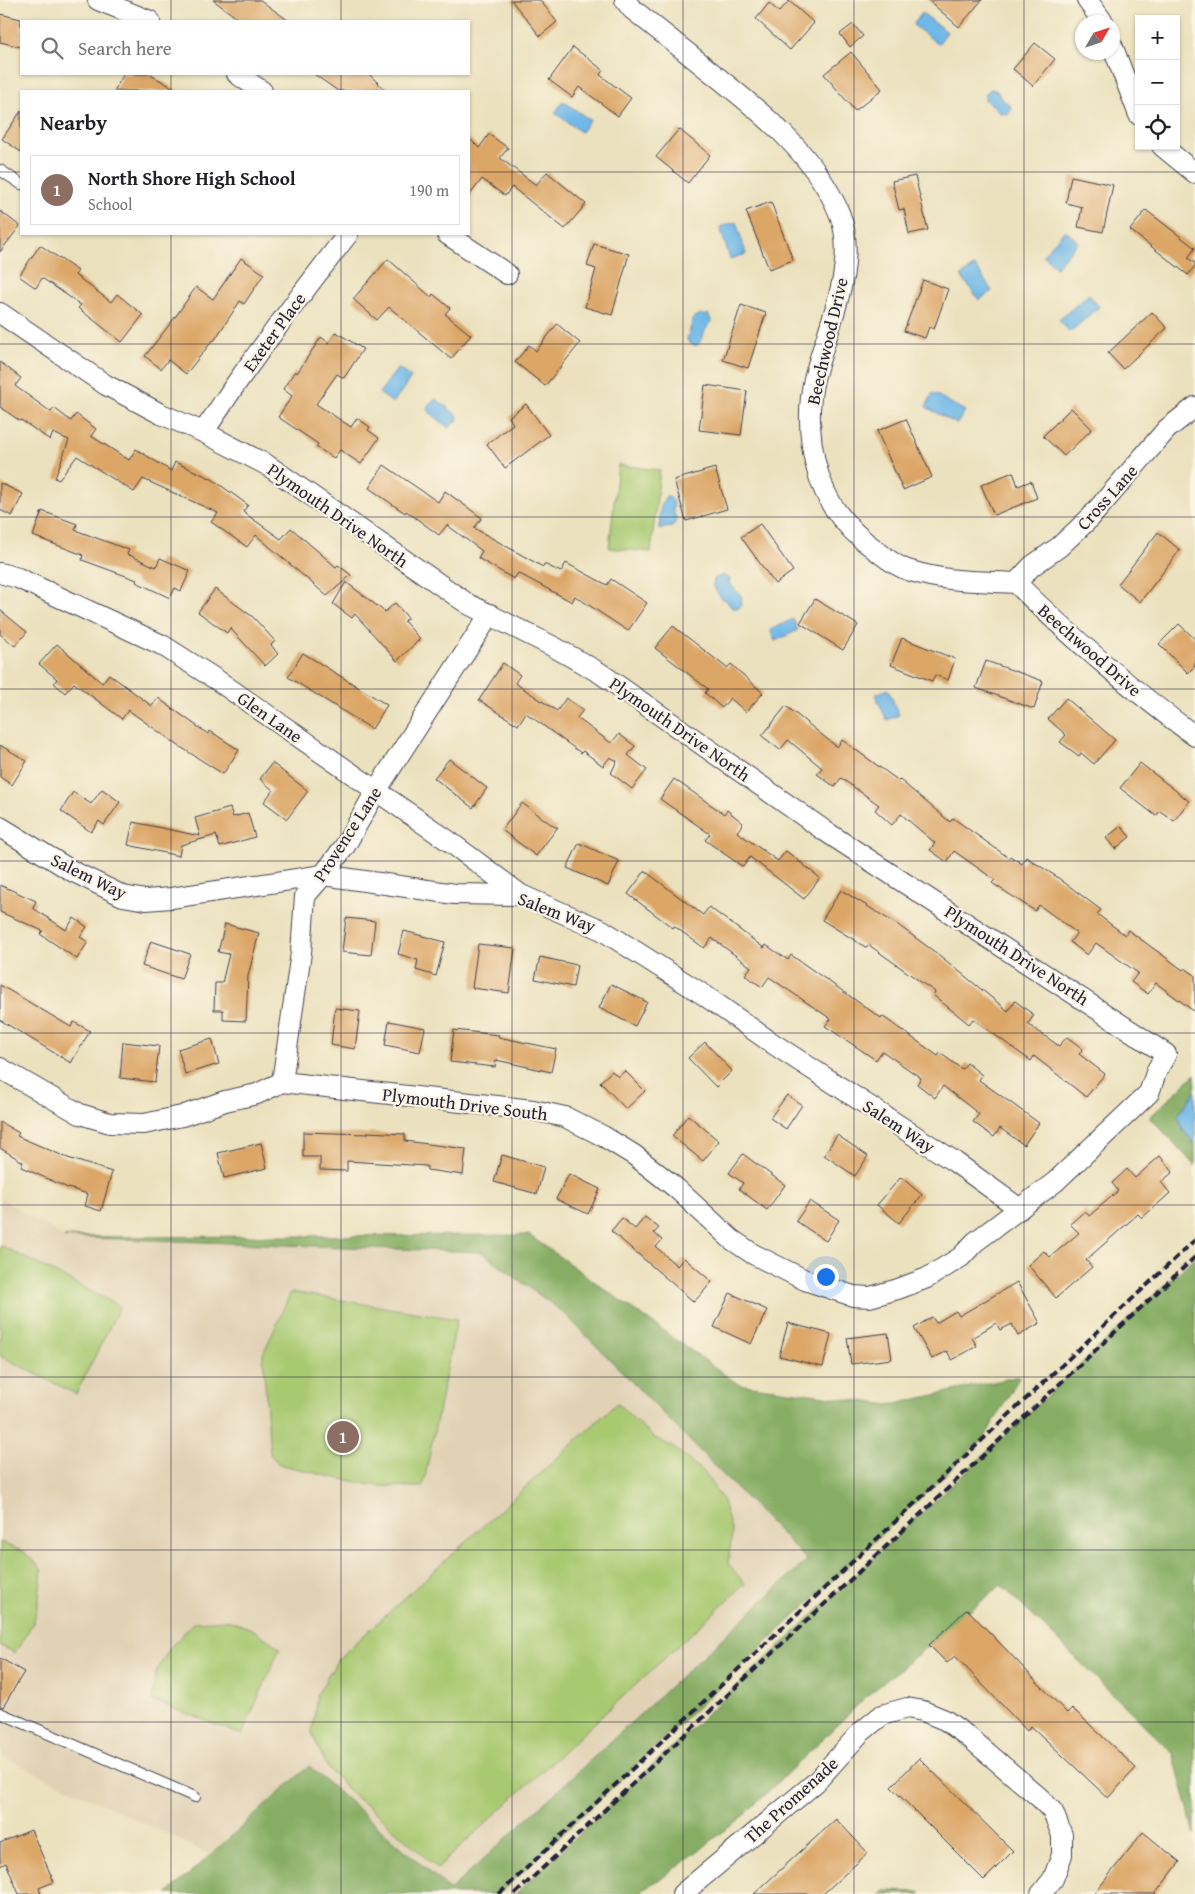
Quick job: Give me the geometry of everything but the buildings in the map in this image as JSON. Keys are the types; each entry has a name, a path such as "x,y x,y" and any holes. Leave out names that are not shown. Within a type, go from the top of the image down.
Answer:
{"street":[{"path":"98,0 148,20"},
{"name":"Beechwood Drive","path":"625,0 632,9 751,104 790,140 822,182 840,214 846,240 842,282 814,381 810,420 821,483 832,506 863,541 890,561 910,571 945,578 1016,584 1050,617 1151,704 1195,736"},
{"path":"1087,0 1098,15"},
{"path":"1118,60 1135,105"},
{"path":"238,75 261,90"},
{"path":"1167,150 1195,173"},
{"name":"Exeter Place","path":"203,432 218,413 228,394 300,295 347,235"},
{"path":"449,235 508,274"},
{"name":"Plymouth Drive North","path":"0,313 106,385 267,465 468,604 554,646 600,673 825,831 1166,1054 1156,1070 1149,1093 1055,1182 1020,1209"},
{"name":"Cross Lane","path":"1016,584 1032,566 1059,547 1090,518 1167,429 1195,408"},
{"name":"Glen Lane","path":"0,573 18,578 162,645 217,680 450,842 522,895"},
{"name":"Provence Lane","path":"282,1082 301,953 305,896 344,846 376,791 490,614"},
{"name":"Salem Way","path":"0,827 80,875 123,896 146,900 171,898 323,875 455,894 522,895 602,930 704,995 955,1162 1020,1209"},
{"path":"0,1068 80,1114 110,1123 144,1124 172,1118 225,1101 257,1094 282,1082"},
{"name":"Plymouth Drive South","path":"282,1082 533,1110 565,1117 603,1136 634,1155 676,1188 730,1239 753,1254 805,1280 853,1296 870,1296 898,1289 927,1278 961,1257 975,1242 1020,1209"},
{"name":"The Promenade","path":"682,1894 816,1782 860,1733 882,1715 907,1708 945,1720 970,1738 1040,1798 1053,1812 1062,1835 1062,1855 1053,1879 1040,1894"}],"lane":[{"path":"0,170 20,183"},
{"path":"0,1713 195,1797"}],"shaded area":[{"path":"0,1198 64,1237 481,1252 565,1314 807,1560 450,1891 309,1766 209,1854 0,1756"}],"green space":[{"path":"618,465 660,470 651,552 609,548"},
{"path":"1195,1074 1195,1092 1178,1115 1195,1144 1195,1166 1150,1117"},
{"path":"529,1235 738,1384 890,1405 1020,1376 985,1437 499,1894 167,1894 309,1766 450,1890 807,1560 565,1314 481,1252 64,1237"},
{"path":"0,1245 120,1306 76,1394 0,1356"},
{"path":"1195,1257 1195,1835 1173,1753 1001,1585 866,1697 740,1819 661,1879 642,1889 641,1894 515,1894"},
{"path":"291,1292 457,1319 423,1487 378,1486 331,1477 279,1464 270,1454 263,1354"},
{"path":"617,1403 653,1437 671,1446 704,1472 723,1501 732,1533 728,1563 745,1584 437,1868 382,1818 353,1795 327,1767 312,1733 317,1695 338,1659"},
{"path":"0,1542 24,1552 42,1569 34,1621 15,1653 0,1645"},
{"path":"227,1620 252,1629 280,1648 242,1735 152,1700 156,1673 169,1649 194,1622"},
{"path":"884,1891 921,1892 920,1894 880,1894"}],"water":[{"path":"922,13 947,32 938,44 913,25"},
{"path":"991,89 997,91 1001,99 1010,105 1011,109 1008,114 1000,113 985,100 985,94"},
{"path":"563,101 590,120 581,132 555,113"},
{"path":"736,222 746,254 730,259 720,227"},
{"path":"1065,230 1078,242 1056,267 1043,255"},
{"path":"975,266 992,291 979,300 961,276"},
{"path":"1089,294 1099,307 1070,332 1059,320"},
{"path":"701,314 704,316 708,314 712,322 696,346 689,343 687,339 694,317"},
{"path":"398,368 411,378 393,403 379,393"},
{"path":"933,393 965,411 957,424 926,407"},
{"path":"436,399 458,416 457,421 449,428 427,410 428,406"},
{"path":"666,496 669,496 674,503 673,510 677,520 672,527 660,530 658,527 661,524 660,513"},
{"path":"723,575 730,579 729,583 742,597 739,608 732,608 726,600 721,598 713,586 714,579"},
{"path":"793,619 798,630 775,641 770,630"},
{"path":"888,689 899,715 887,720 875,695"},
{"path":"1195,1092 1195,1144 1183,1130 1178,1115"}],"railway":[{"path":"499,1894 1195,1240"},
{"path":"515,1894 1195,1257"}],"place":[{"name":"North Shore High School","path":"343,1437"}]}
